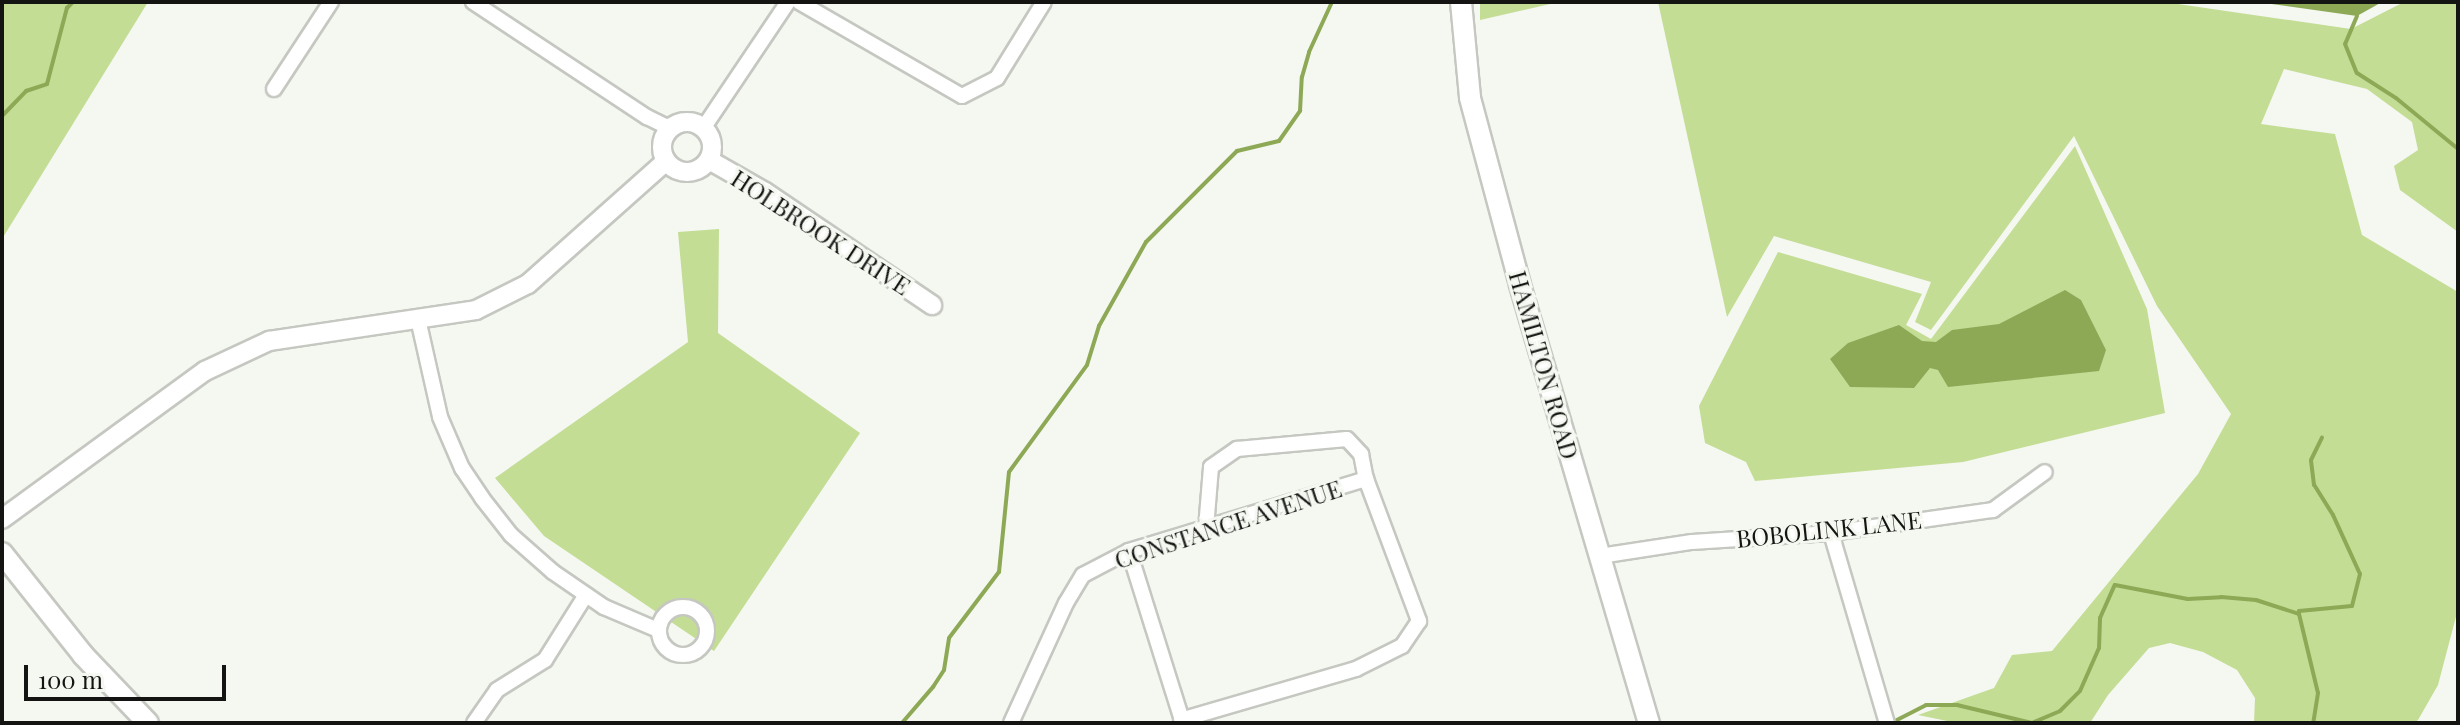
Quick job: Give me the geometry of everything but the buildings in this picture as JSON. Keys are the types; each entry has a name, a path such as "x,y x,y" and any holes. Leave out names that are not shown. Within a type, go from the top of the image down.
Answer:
{"main road":[{"name":"HAMILTON ROAD","path":"1461,2 1470,98 1520,285 1649,723"},
{"path":"2,553 83,655 148,723"}],"street":[{"path":"274,89 331,2"},
{"path":"473,2 647,117 670,128 690,122 704,127 713,146 709,160 698,170 684,172 666,161"},
{"path":"704,127 788,2"},
{"path":"799,2 962,96 997,78 1044,2"},
{"path":"666,161 663,140 670,128"},
{"name":"HOLBROOK DRIVE","path":"709,160 765,192 932,305"},
{"path":"2,519 211,368 269,341 476,310 528,284 666,161"},
{"path":"418,319 434,400 462,468 511,535 553,572 604,607 658,630"},
{"path":"1206,528 1211,467 1237,449 1347,439 1361,454 1366,479"},
{"name":"BOBOLINK LANE","path":"1600,556 1692,542 1831,533 1993,510 2045,472"},
{"name":"CONSTANCE AVENUE","path":"1011,723 1066,603 1083,575 1129,551 1366,479 1419,621 1402,646 1356,669 1182,721"},
{"path":"1831,533 1887,723"},
{"path":"1129,551 1182,721"},
{"path":"474,723 497,690 545,660 586,595"}],"shaded area":[{"path":"2,2 148,2 2,239"},
{"path":"1480,2 1559,2 1480,20"},
{"path":"1658,2 2164,2 2351,29 2404,2 2458,2 2458,232 2400,190 2394,166 2418,150 2412,122 2367,89 2284,69 2261,124 2335,134 2362,235 2458,292 2458,609 2438,685 2418,720 2414,723 2254,723 2255,698 2237,670 2203,652 2170,643 2149,648 2108,695 2090,723 1957,723 1918,715 1994,688 2012,655 2052,651 2198,474 2231,414 2157,306 2074,136 1931,330 1915,322 1931,282 1774,236 1727,317"},
{"path":"2257,2 2382,2 2357,16"},
{"path":"2075,146 2147,309 2165,413 1963,462 1755,481 1746,462 1705,443 1699,406 1778,252 1922,294 1906,325 1931,339"},
{"path":"719,229 718,333 860,433 714,651 544,536 495,478 688,342 678,232"},
{"path":"2065,290 2081,300 2106,350 2099,371 1948,387 1938,370 1930,368 1914,388 1850,387 1830,359 1848,343 1899,325 1922,341 1936,342 1952,330 1999,324"}],"waterway":[{"path":"2,116 26,91 47,84 67,8 73,2"},
{"path":"902,723 944,670 949,638 999,572 1009,472 1087,365 1099,326 1146,242 1237,151 1279,141 1300,111 1302,77 1309,52 1332,2"},
{"path":"2357,16 2345,44 2357,73 2396,98 2458,149"},
{"path":"1891,723 1926,705 1957,705 2032,723 2060,711 2080,691 2099,648 2100,618 2115,585 2188,599 2221,597 2256,600 2299,614 2299,611 2352,606 2360,574 2333,515 2314,485 2311,460 2322,437"},
{"path":"2299,614 2318,693 2313,723"}]}
